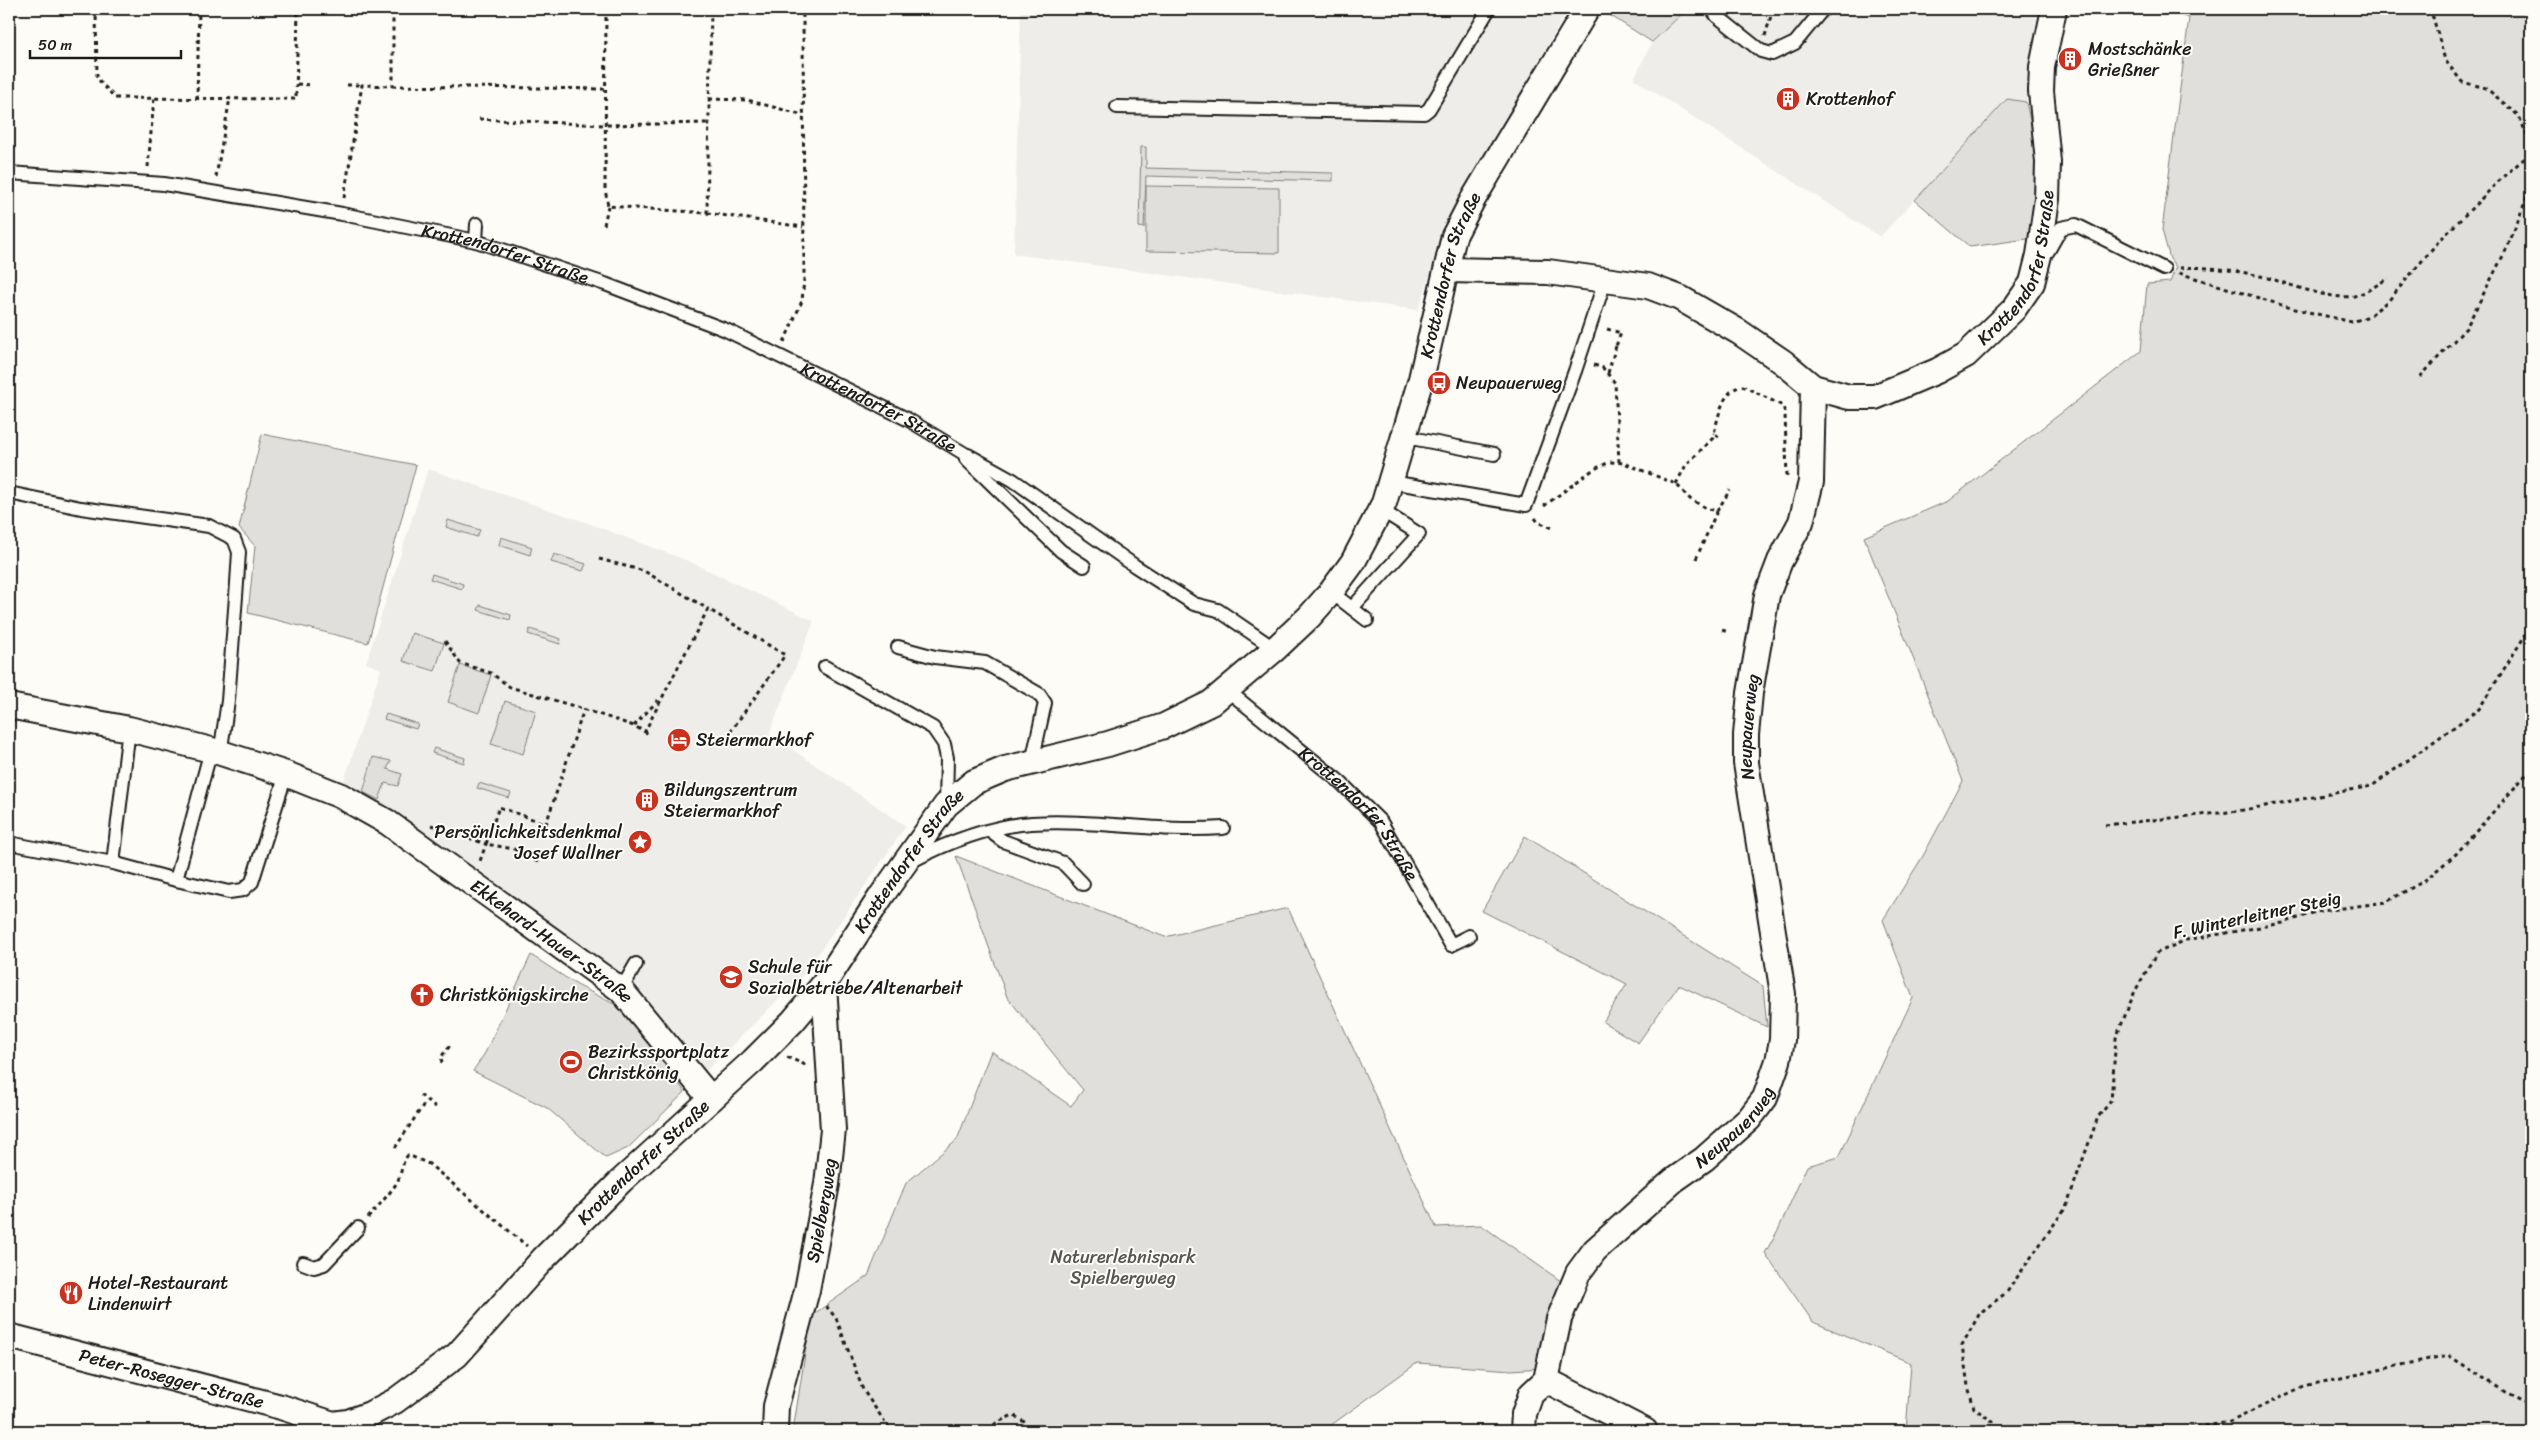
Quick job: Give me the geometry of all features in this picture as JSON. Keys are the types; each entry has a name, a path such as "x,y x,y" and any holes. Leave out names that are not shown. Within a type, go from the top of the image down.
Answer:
{"street":[{"name":"Krottendorfer Straße","path":"332,1428 370,1414 395,1401 457,1355 542,1259 621,1181 793,1021 824,984 946,805 974,782 1005,769 1108,744 1164,726 1211,703 1275,649 1309,617 1331,592 1353,562 1381,510 1406,438 1454,236 1472,201 1587,9"},
{"name":"Krottendorfer Straße","path":"1813,387 1849,397 1874,397 1957,361 1966,355 2014,309 2032,283 2039,255 2047,199 2048,162 2041,92 2042,66 2054,9"},
{"path":"1447,270 1548,272 1606,278 1648,286 1680,298 1739,332 1783,362 1813,387"},
{"name":"Neupauerweg","path":"1546,1380 1559,1318 1578,1273 1595,1250 1674,1180 1704,1158 1748,1119 1765,1098 1778,1061 1784,1018 1782,994 1746,763 1746,735 1750,693 1767,594 1780,561 1801,522 1811,482 1813,387"},
{"name":"Ekkehard-Hauer-Straße","path":"9,706 129,729 215,751 286,774 341,796 386,822 622,990 711,1099"},
{"name":"Spielbergweg","path":"775,1431 776,1406 807,1290 827,1184 833,1130 824,984"},
{"name":"Peter-Rosegger-Straße","path":"9,1336 281,1406 332,1428"},
{"path":"1523,1431 1524,1414 1530,1394 1546,1380 1645,1431"}],"lane":[{"path":"1117,107 1424,113 1429,109 1490,9"},
{"path":"1712,9 1717,16 1760,50 1772,54 1795,43 1823,9"},
{"name":"Krottendorfer Straße","path":"9,173 164,184 342,214 476,241 604,284 726,330 907,419 1020,484 1135,566 1194,604 1218,610 1275,649"},
{"path":"476,224 476,241"},
{"path":"2039,255 2044,255 2048,251 2061,228 2076,225 2164,269"},
{"path":"1391,482 1526,505 1575,371 1606,278"},
{"path":"1406,438 1494,454"},
{"name":"Krottendorfer Straße","path":"966,454 966,459 1061,552 1084,566"},
{"path":"9,493 81,508 209,526 234,539 239,552 228,700 222,741 208,761 176,880"},
{"path":"1352,608 1420,534 1381,510"},
{"path":"1331,592 1367,620"},
{"path":"898,647 935,657 985,663 1039,694 1046,703 1032,762"},
{"path":"825,667 933,728 944,744 947,758 946,805"},
{"name":"Krottendorfer Straße","path":"1227,690 1340,782 1381,822 1451,945 1469,936"},
{"path":"113,863 129,729"},
{"path":"9,843 113,863 229,892 243,890 252,882 286,774"},
{"path":"902,867 936,848 994,830 1030,823 1094,824 1190,831 1223,828"},
{"path":"994,830 994,835 1003,841 1063,863 1083,884"},
{"path":"622,990 636,964"},
{"path":"302,1263 314,1267 324,1264 358,1228"}],"path":[{"path":"96,9 97,78 115,98 197,99 296,99 298,9"},
{"path":"197,99 199,9"},
{"path":"393,9 393,86"},
{"path":"604,225 608,206 604,190 606,9"},
{"path":"707,213 711,9"},
{"path":"784,342 802,300 804,227 803,9"},
{"path":"1760,50 1773,9"},
{"path":"2424,13 2433,17 2445,60 2462,82 2486,88 2519,116 2531,145"},
{"path":"297,84 312,85"},
{"path":"347,85 605,89"},
{"path":"342,214 362,85"},
{"path":"147,175 154,98"},
{"path":"213,192 230,98"},
{"path":"709,99 747,100 803,115"},
{"path":"479,119 605,125 709,123"},
{"path":"2164,269 2291,308 2352,322 2369,316 2389,300 2438,242 2506,174 2531,153"},
{"path":"2420,377 2466,328 2508,246 2531,187"},
{"path":"608,206 707,213 804,227"},
{"path":"2164,269 2212,268 2260,276 2336,296 2353,296 2368,291 2388,278"},
{"path":"1608,329 1621,333 1608,374"},
{"path":"1594,365 1608,374 1615,383 1619,462"},
{"path":"1676,484 1686,465 1713,438 1724,400 1730,390 1743,386 1783,406 1785,413 1787,484"},
{"path":"1714,433 1719,437"},
{"path":"1544,506 1594,469 1610,462 1619,462 1676,484 1690,499 1706,508 1718,511"},
{"path":"1696,558 1730,490"},
{"path":"1526,505 1538,522 1555,529"},
{"path":"599,559 644,571 785,655 726,738"},
{"path":"644,733 708,609"},
{"path":"2105,825 2238,811 2372,786 2479,710 2531,626"},
{"path":"1722,630 1728,632"},
{"path":"445,641 460,663 491,673 510,687 634,726 644,733 651,735"},
{"path":"634,726 662,696"},
{"path":"472,883 499,807 546,824 584,709"},
{"name":"F. Winterleitner Steig","path":"1993,1431 1993,1422 1974,1408 1968,1386 1962,1345 1980,1313 2007,1292 2066,1207 2098,1117 2111,1101 2116,1038 2135,991 2157,953 2186,940 2283,923 2316,912 2386,902 2424,881 2456,854 2531,769"},
{"path":"423,822 486,844 514,849 538,862"},
{"path":"442,1063 441,1057 452,1043"},
{"path":"764,1050 795,1059 830,1078"},
{"path":"420,1095 437,1108"},
{"path":"395,1148 426,1100"},
{"path":"358,1228 395,1185 403,1172 404,1160 408,1156 429,1164 528,1247"},
{"path":"522,1254 535,1240"},
{"path":"822,1302 836,1318 863,1390 891,1431"},
{"path":"2531,1312 2529,1316 2531,1349"},
{"path":"2173,1431 2230,1422 2304,1386 2448,1355 2505,1392 2531,1404"},
{"path":"988,1431 996,1423 1014,1415 1026,1423 1028,1431"}],"shaded area":[{"path":"1021,9 1568,9 1449,221 1418,310 1014,254"},
{"path":"1687,9 2040,9 2026,102 2007,99 1880,237 1634,79 1652,42"},
{"path":"428,469 585,522 691,562 814,621 769,734 906,826 805,973 700,1077 639,1009 359,807 363,792 344,781 381,669 366,663"}],"green space":[{"path":"1600,9 1687,9 1652,42"},
{"path":"2168,9 2531,9 2531,1431 1906,1431 1911,1363 1813,1322 1765,1253 1779,1228 1807,1166 1839,1157 1913,998 1883,920 1923,856 1963,781 1864,537 1948,501 2141,351 2147,284 2170,282 2176,267 2170,259 2162,230 2189,18 2175,14"},
{"path":"2007,99 2026,102 2036,149 2034,238 1970,247 1915,200"},
{"path":"1141,147 1146,147 1146,168 1333,173 1333,181 1146,176 1144,228 1139,227"},
{"path":"1146,186 1279,188 1279,253 1146,251"},
{"path":"262,434 416,465 368,643 248,613 255,546 239,528"},
{"path":"448,520 480,530 477,537 446,527"},
{"path":"501,537 532,547 530,555 499,545"},
{"path":"554,554 586,564 583,571 551,562"},
{"path":"432,574 463,584 462,589 430,579"},
{"path":"480,605 511,615 510,620 478,610"},
{"path":"530,629 561,639 560,644 528,634"},
{"path":"412,633 444,643 435,671 403,661"},
{"path":"460,665 491,675 479,713 448,702"},
{"path":"505,701 536,711 523,754 491,744"},
{"path":"386,714 418,724 416,729 384,719"},
{"path":"434,748 465,758 464,763 432,753"},
{"path":"373,757 391,761 387,769 402,774 398,786 385,783 379,800 363,792"},
{"path":"479,783 511,793 509,798 477,788"},
{"path":"1525,836 1763,986 1767,1027 1679,985 1638,1043 1603,1022 1627,984 1482,911"},
{"name":"Naturerlebnispark Spielbergweg","path":"956,856 1165,937 1288,908 1436,1227 1481,1225 1565,1284 1542,1368 1511,1370 1417,1363 1323,1431 793,1431 811,1316 868,1276 906,1183 957,1140 991,1051 1071,1106 1083,1090 1007,997"},
{"name":"Bezirkssportplatz Christkönig","path":"531,955 577,985 616,1005 641,1033 685,1092 628,1148 606,1158 547,1108 473,1071 485,1053"}],"place":[{"name":"Mostschänke Grießner","path":"2070,59"},
{"name":"Krottenhof","path":"1788,99"},
{"name":"Neupauerweg","path":"1439,383"},
{"name":"Steiermarkhof","path":"679,740"},
{"name":"Bildungszentrum Steiermarkhof","path":"647,800"},
{"name":"Persönlichkeitsdenkmal Josef Wallner","path":"640,842"},
{"name":"Schule für Sozialbetriebe/Altenarbeit","path":"731,977"},
{"name":"Christkönigskirche","path":"422,995"},
{"name":"Bezirkssportplatz Christkönig","path":"571,1062"},
{"name":"Hotel-Restaurant Lindenwirt","path":"71,1293"}]}
